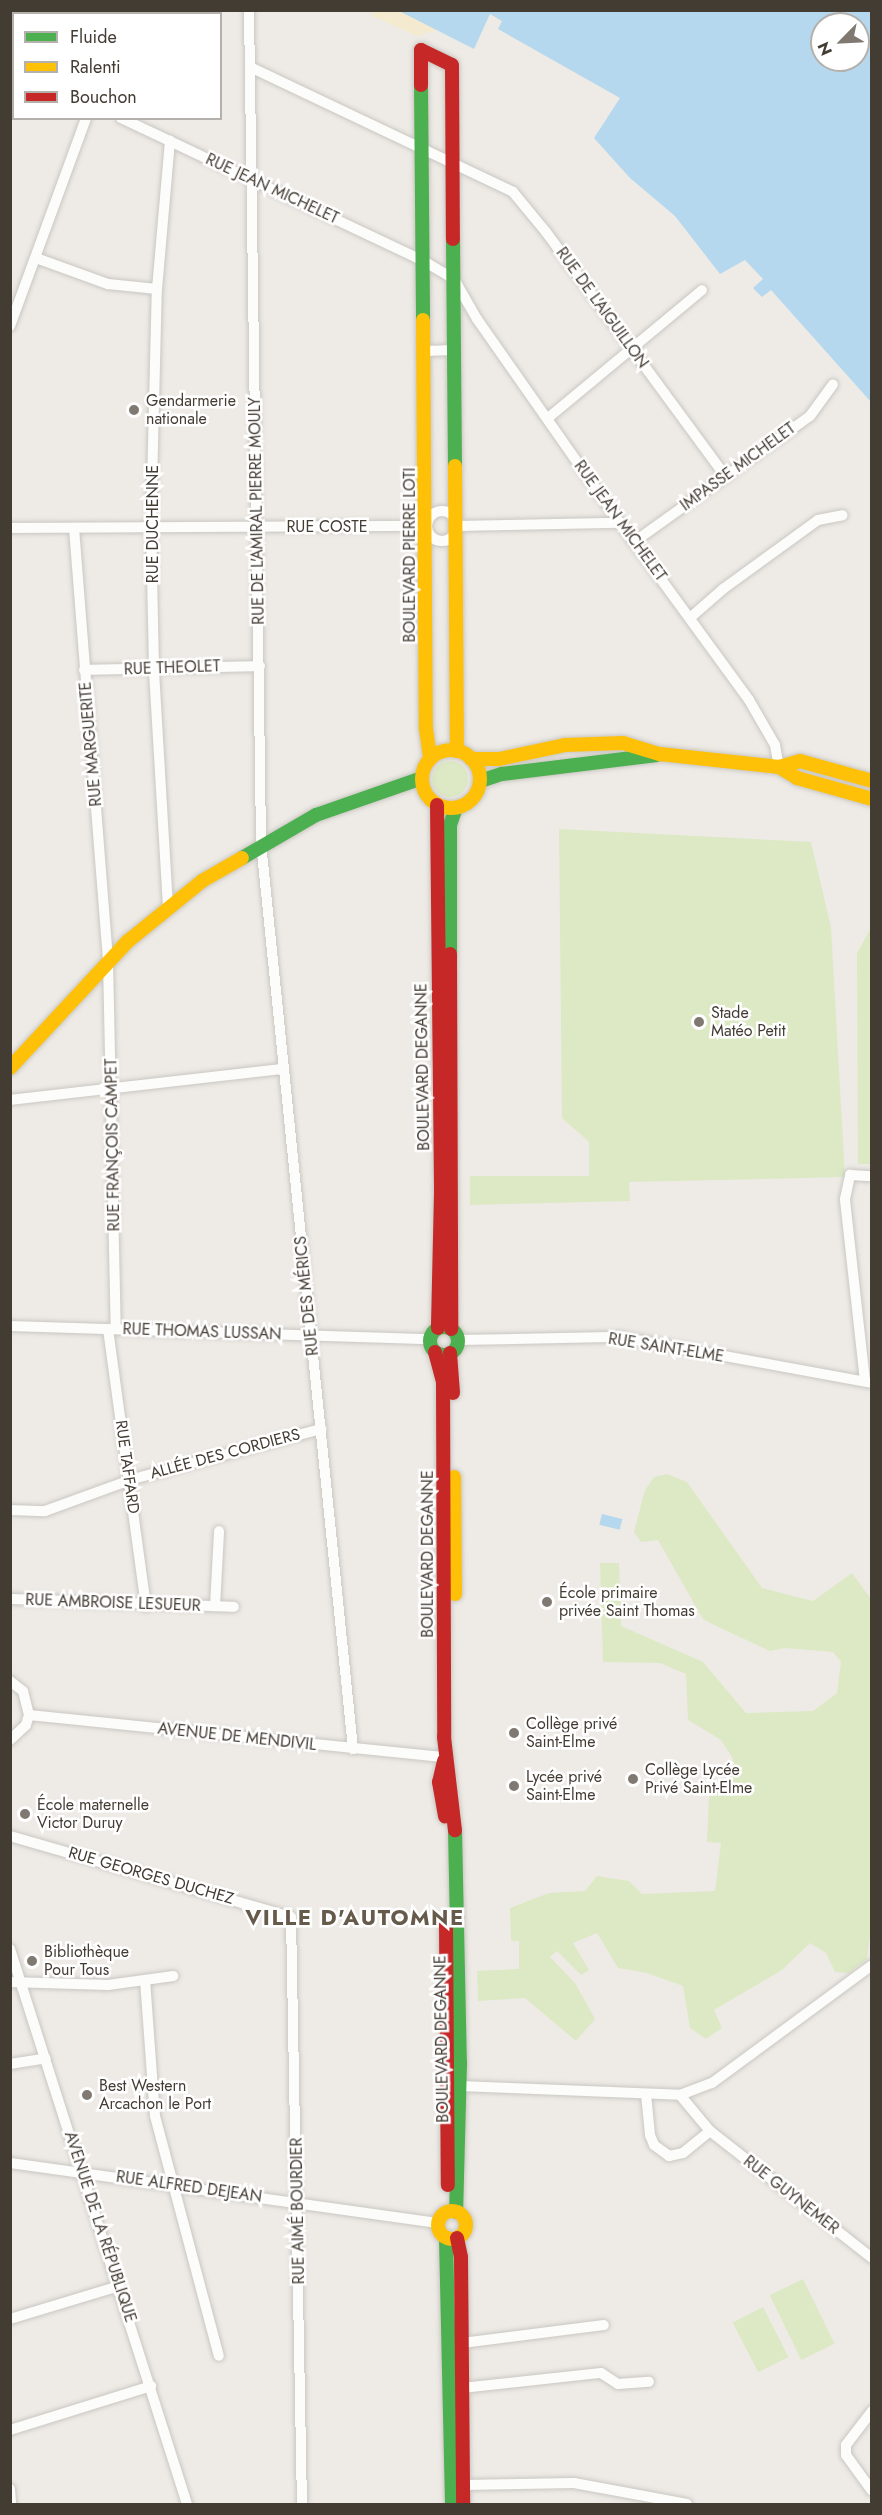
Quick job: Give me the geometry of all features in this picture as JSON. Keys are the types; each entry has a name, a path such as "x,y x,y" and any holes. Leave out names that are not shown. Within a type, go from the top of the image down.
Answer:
{"street":[{"name":"RUE DE L'AMIRAL PIERRE MOULY","path":"249,10 261,843"},
{"name":"BOULEVARD PIERRE LOTI","path":"430,759 426,729 427,526 421,50 452,65 456,165 454,350 457,751"},
{"path":"250,67 456,165"},
{"path":"10,326 85,120"},
{"name":"RUE JEAN MICHELET","path":"125,120 422,260"},
{"name":"RUE DUCHENNE","path":"168,907 154,668 151,527 157,289 170,141"},
{"name":"RUE DE L'AIGUILLON","path":"456,165 513,192 546,232 726,477"},
{"path":"36,258 108,284 157,289"},
{"path":"422,260 454,279"},
{"name":"RUE JEAN MICHELET","path":"454,279 477,319 620,523 691,617 749,700 775,745 779,767"},
{"path":"548,418 702,290"},
{"path":"424,351 454,350"},
{"name":"IMPASSE MICHELET","path":"634,542 810,416 833,384"},
{"path":"442,511 451,514 457,526 453,535 445,540 435,539 427,526 433,514 442,511"},
{"path":"691,617 723,589 818,520 843,515"},
{"path":"457,526 620,523"},
{"name":"RUE COSTE","path":"10,528 427,526"},
{"name":"RUE MARGUERITE","path":"74,528 108,960"},
{"name":"RUE THEOLET","path":"84,670 260,666"},
{"path":"471,759 480,781 471,801 456,808 437,805 426,794 422,778 430,759 448,751 457,751 471,759 499,759 566,746 624,743 660,754 779,767 800,761 872,781"},
{"path":"480,781 502,774 624,762 660,754"},
{"path":"779,767 796,778 872,799"},
{"path":"10,1068 108,960 168,907 261,843 365,794 422,778"},
{"name":"BOULEVARD DEGANNE","path":"437,805 445,1757 454,1805 459,2086 447,2216"},
{"name":"BOULEVARD DEGANNE","path":"447,2216 445,1810 439,1782 455,1725 450,1353 442,1337 450,825 456,808"},
{"name":"RUE DES MÉRICS","path":"261,843 353,1749"},
{"name":"RUE FRANÇOIS CAMPET","path":"108,960 112,1089 112,1329"},
{"path":"10,1100 283,1070"},
{"path":"868,1382 845,1199 850,1175 872,1176"},
{"name":"RUE THOMAS LUSSAN","path":"10,1326 312,1336 442,1337"},
{"name":"RUE TAFFARD","path":"112,1329 146,1606"},
{"name":"RUE SAINT-ELME","path":"442,1337 621,1337 868,1382"},
{"name":"ALLÉE DES CORDIERS","path":"10,1510 45,1511 129,1481 321,1429"},
{"name":"RUE AMBROISE LESUEUR","path":"215,1606 219,1531"},
{"name":"RUE AMBROISE LESUEUR","path":"10,1599 146,1606 234,1607"},
{"path":"10,1681 22,1691 29,1715 26,1725 10,1740"},
{"name":"AVENUE DE MENDIVIL","path":"29,1715 445,1757"},
{"name":"RUE GEORGES DUCHEZ","path":"10,1836 291,1917"},
{"name":"RUE AIMÉ BOURDIER","path":"291,1917 302,2505"},
{"name":"AVENUE DE LA RÉPUBLIQUE","path":"10,1949 16,1983 46,2058 187,2505"},
{"path":"459,2086 680,2095 712,2083 872,1965"},
{"path":"16,1983 108,1985 173,1976"},
{"path":"145,1980 156,2116 219,2356"},
{"path":"10,2064 46,2058"},
{"path":"646,2094 650,2135 654,2145 669,2156 683,2153 710,2131"},
{"name":"RUE GUYNEMER","path":"680,2095 710,2131 872,2258"},
{"name":"RUE ALFRED DEJEAN","path":"10,2163 298,2201 447,2216"},
{"path":"447,2216 465,2225 451,2238 452,2505"},
{"path":"447,2216 462,2343 464,2505"},
{"path":"10,2319 119,2286"},
{"path":"462,2343 604,2325"},
{"path":"462,2388 601,2373 618,2384 649,2382"},
{"path":"10,2430 151,2386"},
{"path":"872,2411 846,2445 846,2455 872,2491"},
{"path":"464,2485 574,2483 687,2505"},
{"path":"10,2489 11,2505"}],"green space":[{"path":"450,761 463,766 468,779 463,792 450,797 437,792 432,779 437,766"},
{"name":"Stade Matéo Petit","path":"559,829 811,842 831,927 845,1177 629,1182 630,1201 470,1205 470,1176 589,1176 589,1142 562,1118"},
{"path":"871,928 871,1164 858,1164 857,953"},
{"path":"667,1474 687,1482 762,1588 813,1601 852,1573 871,1599 872,1918 867,1959 849,1973 835,1972 826,1953 810,1943 782,1970 714,2010 722,2028 706,2039 690,2028 683,1986 647,1973 618,1968 597,1933 573,1943 589,1970 581,1975 557,1951 550,1957 575,1983 595,2019 576,2041 525,1998 478,2001 477,1971 519,1969 519,1941 511,1941 510,1908 549,1893 585,1891 597,1876 629,1881 642,1894 715,1891 721,1843 707,1842 709,1797 732,1773 733,1759 721,1740 688,1720 686,1674 660,1663 603,1662 600,1563 619,1563 621,1626 703,1662 746,1713 813,1711 837,1693 841,1662 833,1652 785,1648 770,1651 703,1619 658,1540 641,1542 634,1532 645,1490 654,1477"},
{"path":"803,2279 835,2344 801,2360 770,2295"},
{"path":"763,2307 788,2357 758,2372 733,2322"}],"sand":[{"path":"373,10 509,10 498,29 502,21 490,14 474,49 437,30 417,36 372,16"}],"water":[{"path":"399,11 871,11 871,402 771,290 762,297 753,288 763,279 745,260 720,274 675,216 630,178 594,138 620,98 498,29 502,21 490,14 474,49"},
{"path":"602,1514 622,1519 620,1530 599,1525"}],"traffic: fast":[{"path":"421,85 423,320"},
{"path":"453,239 455,466"},
{"path":"480,781 502,774 657,755"},
{"path":"242,858 316,815 422,778"},
{"path":"450,954 450,825 456,808"},
{"path":"444,1327 454,1331 458,1341 454,1351 444,1355 434,1351 430,1341 434,1331 444,1327"},
{"path":"455,1830 460,2063 456,2212"},
{"path":"446,2238 452,2504"}],"traffic: slow":[{"path":"423,320 426,729 430,759"},
{"path":"455,466 457,751"},
{"path":"471,759 499,759 565,745 623,743 660,754 779,767 800,761 872,781"},
{"path":"451,750 462,752 475,763 480,779 478,790 467,803 451,808 440,806 427,795 422,779 424,768 435,755 451,750"},
{"path":"779,767 797,778 872,799"},
{"path":"10,1068 127,942 202,881 242,858"},
{"path":"454,1477 455,1594"},
{"path":"452,2211 462,2215 466,2225 462,2235 452,2239 442,2235 438,2225 442,2215 452,2211"}],"traffic: jam":[{"path":"421,85 421,50 452,65 453,239"},
{"path":"437,805 441,1193 438,1328"},
{"path":"450,954 451,1329"},
{"path":"435,1352 443,1381 444,1737 455,1830"},
{"path":"450,1353 453,1393"},
{"path":"444,1761 439,1782 445,1816"},
{"path":"446,1924 448,2185"},
{"path":"457,2238 461,2257 463,2504"}],"place":[{"name":"Gendarmerie nationale","path":"134,410"},
{"name":"Stade Matéo Petit","path":"699,1022"},
{"name":"École primaire privée Saint Thomas","path":"547,1602"},
{"name":"Collège privé Saint-Elme","path":"514,1733"},
{"name":"Collège Lycée Privé Saint-Elme","path":"633,1779"},
{"name":"Lycée privé Saint-Elme","path":"514,1786"},
{"name":"École maternelle Victor Duruy","path":"25,1814"},
{"name":"Bibliothèque Pour Tous","path":"32,1961"},
{"name":"Best Western Arcachon le Port","path":"87,2095"}],"district":[{"name":"VILLE D'AUTOMNE","path":"355,1918"}]}
